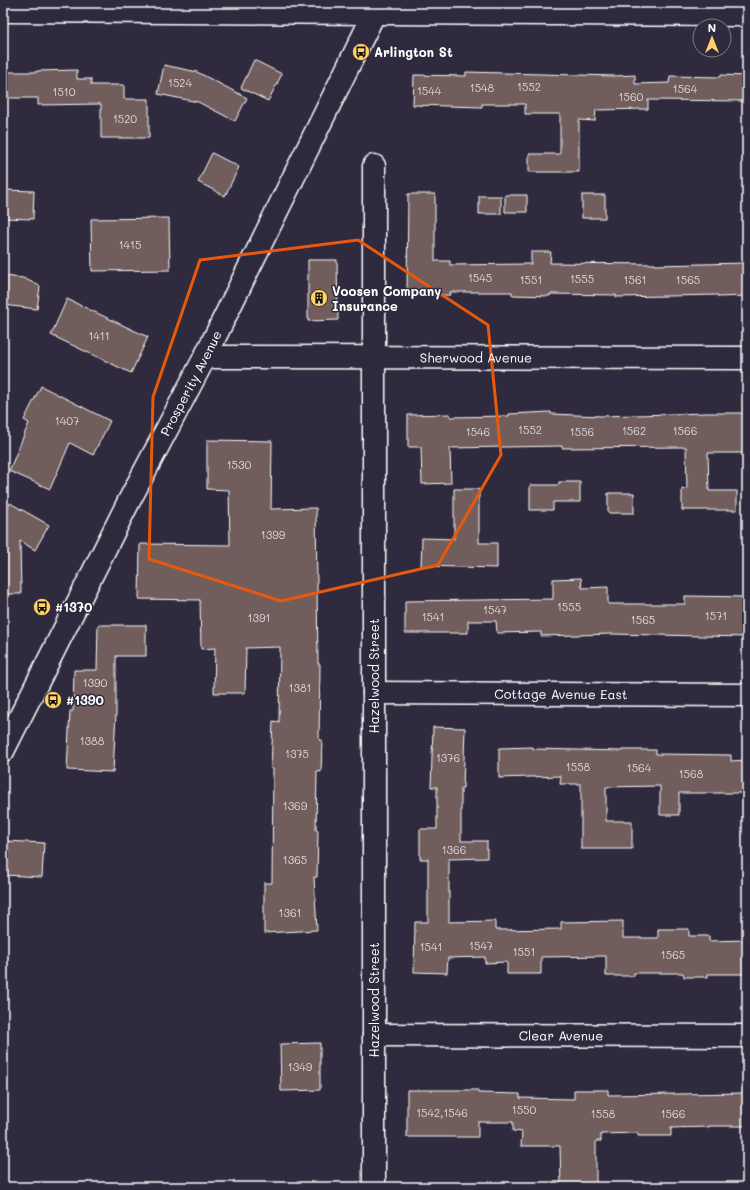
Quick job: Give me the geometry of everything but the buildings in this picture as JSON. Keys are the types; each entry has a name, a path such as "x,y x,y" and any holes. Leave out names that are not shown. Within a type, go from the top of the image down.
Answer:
{"street":[{"path":"3,11 374,8 747,15"},
{"name":"Prosperity Avenue","path":"3,751 129,501 205,357 374,8"},
{"name":"Hazelwood Street","path":"374,166 374,1187"},
{"name":"Sherwood Avenue","path":"205,357 747,358"},
{"name":"Cottage Avenue East","path":"374,693 747,695"},
{"name":"Clear Avenue","path":"374,1035 747,1036"}],"highlighted area":[{"path":"358,240 488,325 501,455 438,565 281,601 149,559 153,397 200,260"}],"place":[{"name":"Arlington St","path":"361,52"},
{"name":"Voosen Company Insurance","path":"319,298"},
{"name":"#1370","path":"42,607"},
{"name":"#1390","path":"53,700"}]}
